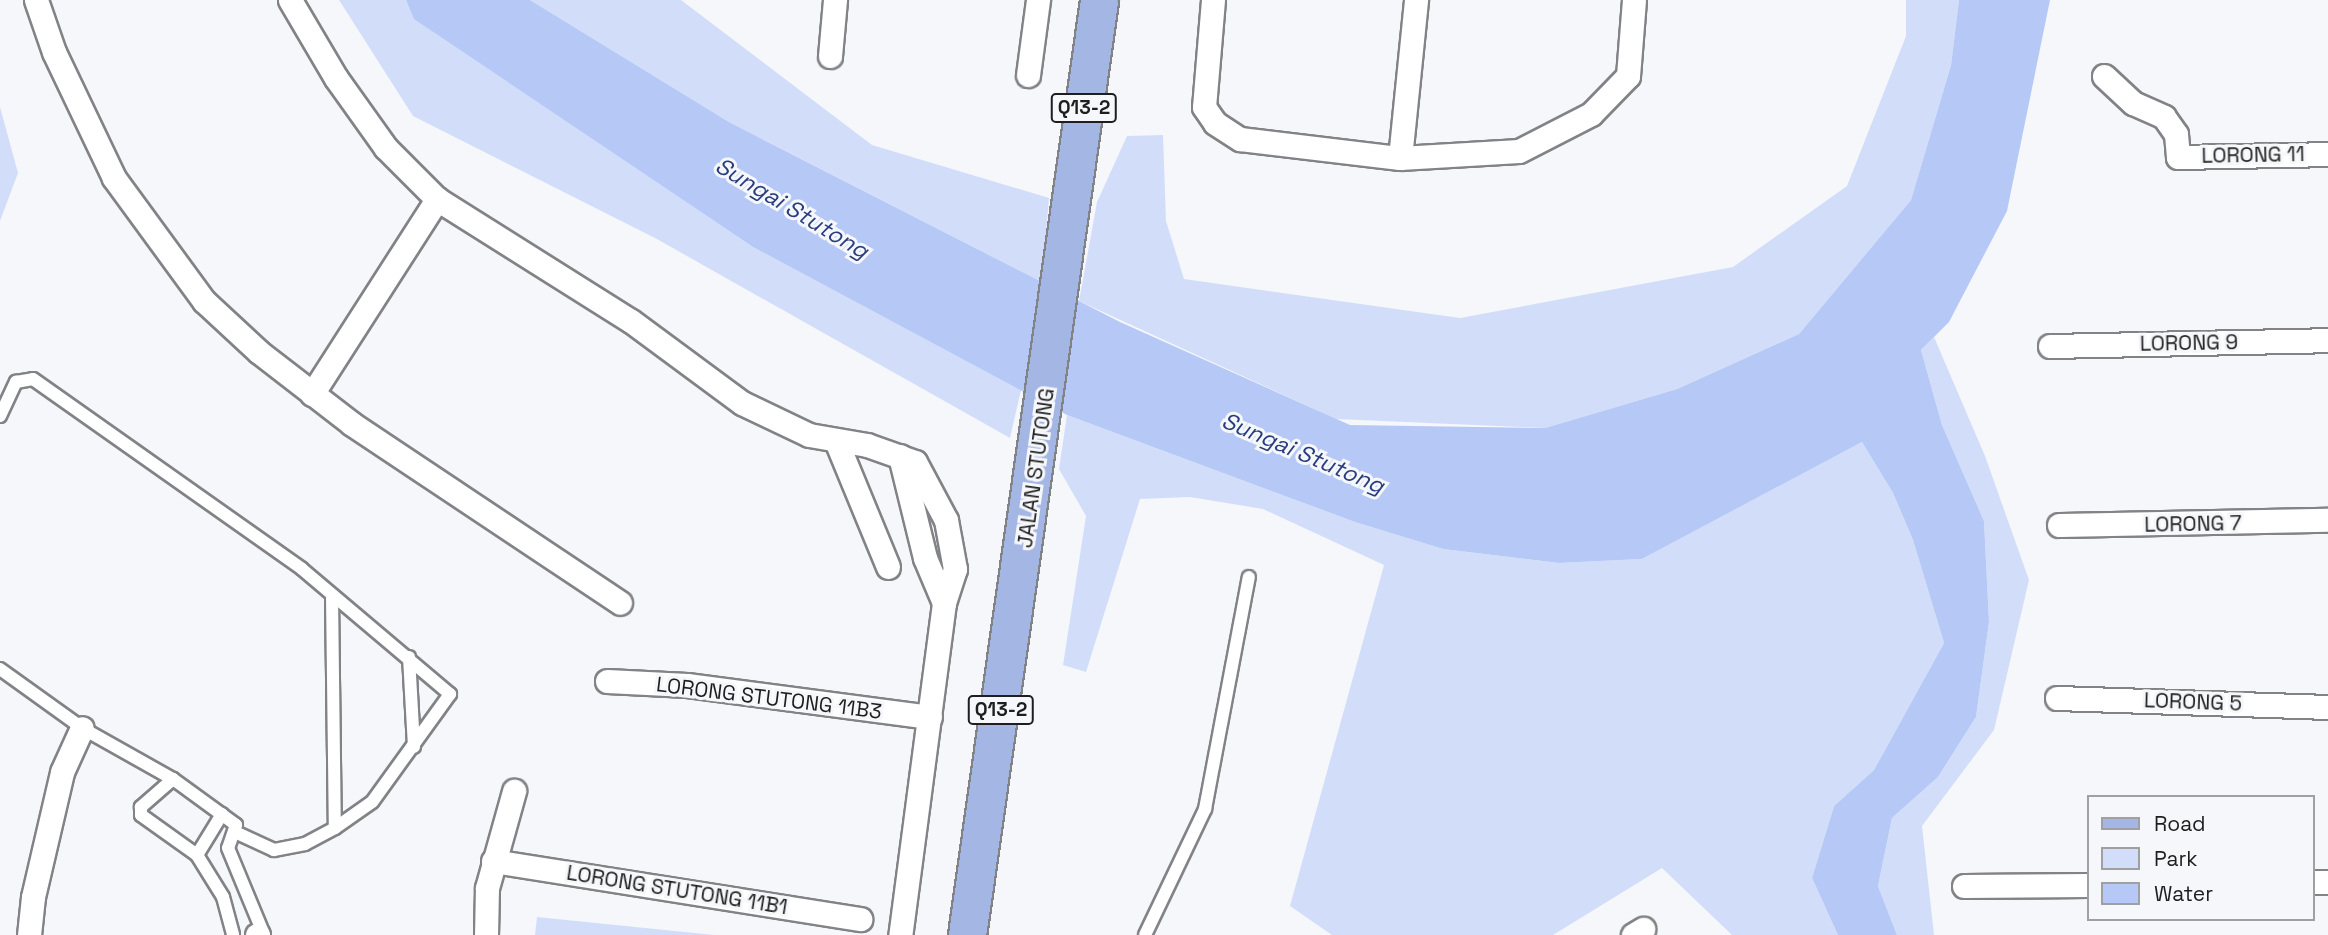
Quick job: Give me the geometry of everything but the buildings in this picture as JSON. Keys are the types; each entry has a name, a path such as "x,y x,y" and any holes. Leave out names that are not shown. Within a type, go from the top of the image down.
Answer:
{"main road":[{"name":"JALAN STUTONG","path":"967,935 1034,484 1099,0"}],"street":[{"path":"36,0 81,113 114,178 156,240 204,301 312,394 620,603"},
{"path":"290,0 336,78 386,148 437,199 631,321 742,403 776,422 837,443 867,445 900,456 925,558 944,603 900,935"},
{"path":"830,56 835,0"},
{"path":"1028,75 1038,0"},
{"path":"1213,0 1203,107 1215,123 1240,139 1400,158 1519,151 1591,114 1628,76 1634,0"},
{"path":"1400,158 1416,0"},
{"name":"LORONG 11","path":"2104,76 2133,103 2164,117 2176,134 2178,157 2328,154"},
{"path":"312,394 437,199"},
{"name":"LORONG 9","path":"2050,346 2328,340"},
{"path":"837,443 888,567"},
{"name":"LORONG 7","path":"2059,525 2328,520"},
{"name":"LORONG STUTONG 11B3","path":"607,681 687,685 930,717"},
{"name":"LORONG 5","path":"2057,698 2328,707"},
{"path":"29,935 33,897 62,772 82,727"},
{"path":"486,935 493,861 514,791"},
{"name":"LORONG STUTONG 11B1","path":"493,861 860,919"},
{"path":"1964,886 2086,885"}],"lane":[{"path":"0,416 16,382 33,379 332,595 450,694 372,802 335,828 305,844 274,850 235,832"},
{"path":"1145,935 1205,808 1249,577"},
{"path":"332,595 335,828"},
{"path":"409,657 414,747"},
{"path":"0,669 82,727 173,779 236,825 228,848 264,935"},
{"path":"173,779 141,807 141,814 197,855 223,897 233,935"},
{"path":"197,855 222,814"}],"green space":[{"path":"339,0 406,0 415,19 753,247 1021,390 1010,438 655,238 413,116"},
{"path":"530,0 681,0 872,145 1049,198 1042,282 729,122"},
{"path":"1906,0 1959,0 1951,65 1911,200 1799,334 1677,389 1545,428 1336,419 1079,301 1097,202 1127,136 1163,135 1166,221 1184,279 1460,318 1733,267 1847,186 1906,36"},
{"path":"0,107 18,173 0,221"},
{"path":"1934,337 1985,456 2029,580 1994,730 1922,826 1934,935 1897,935 1878,886 1892,818 1938,777 1976,717 1989,622 1984,521 1942,425 1921,350"},
{"path":"1067,415 1355,522 1443,549 1559,563 1642,559 1862,442 1893,493 1913,540 1944,643 1874,770 1834,806 1812,878 1838,935 1732,935 1662,868 1553,935 1332,935 1290,906 1384,565 1263,509 1190,497 1140,499 1086,672 1063,665 1086,516 1059,469"},
{"path":"537,917 714,935 535,935"}],"water":[{"name":"Sungai Stutong","path":"406,0 530,0 729,122 1120,322 1350,425 1545,428 1677,389 1799,334 1911,200 1951,65 1959,0 2050,0 2007,211 1949,322 1921,350 1942,425 1984,521 1989,622 1976,717 1938,777 1892,818 1878,886 1897,935 1838,935 1812,878 1834,806 1874,770 1944,643 1913,540 1893,493 1862,442 1642,559 1559,563 1443,549 1355,522 1067,415 753,247 414,19"}]}
